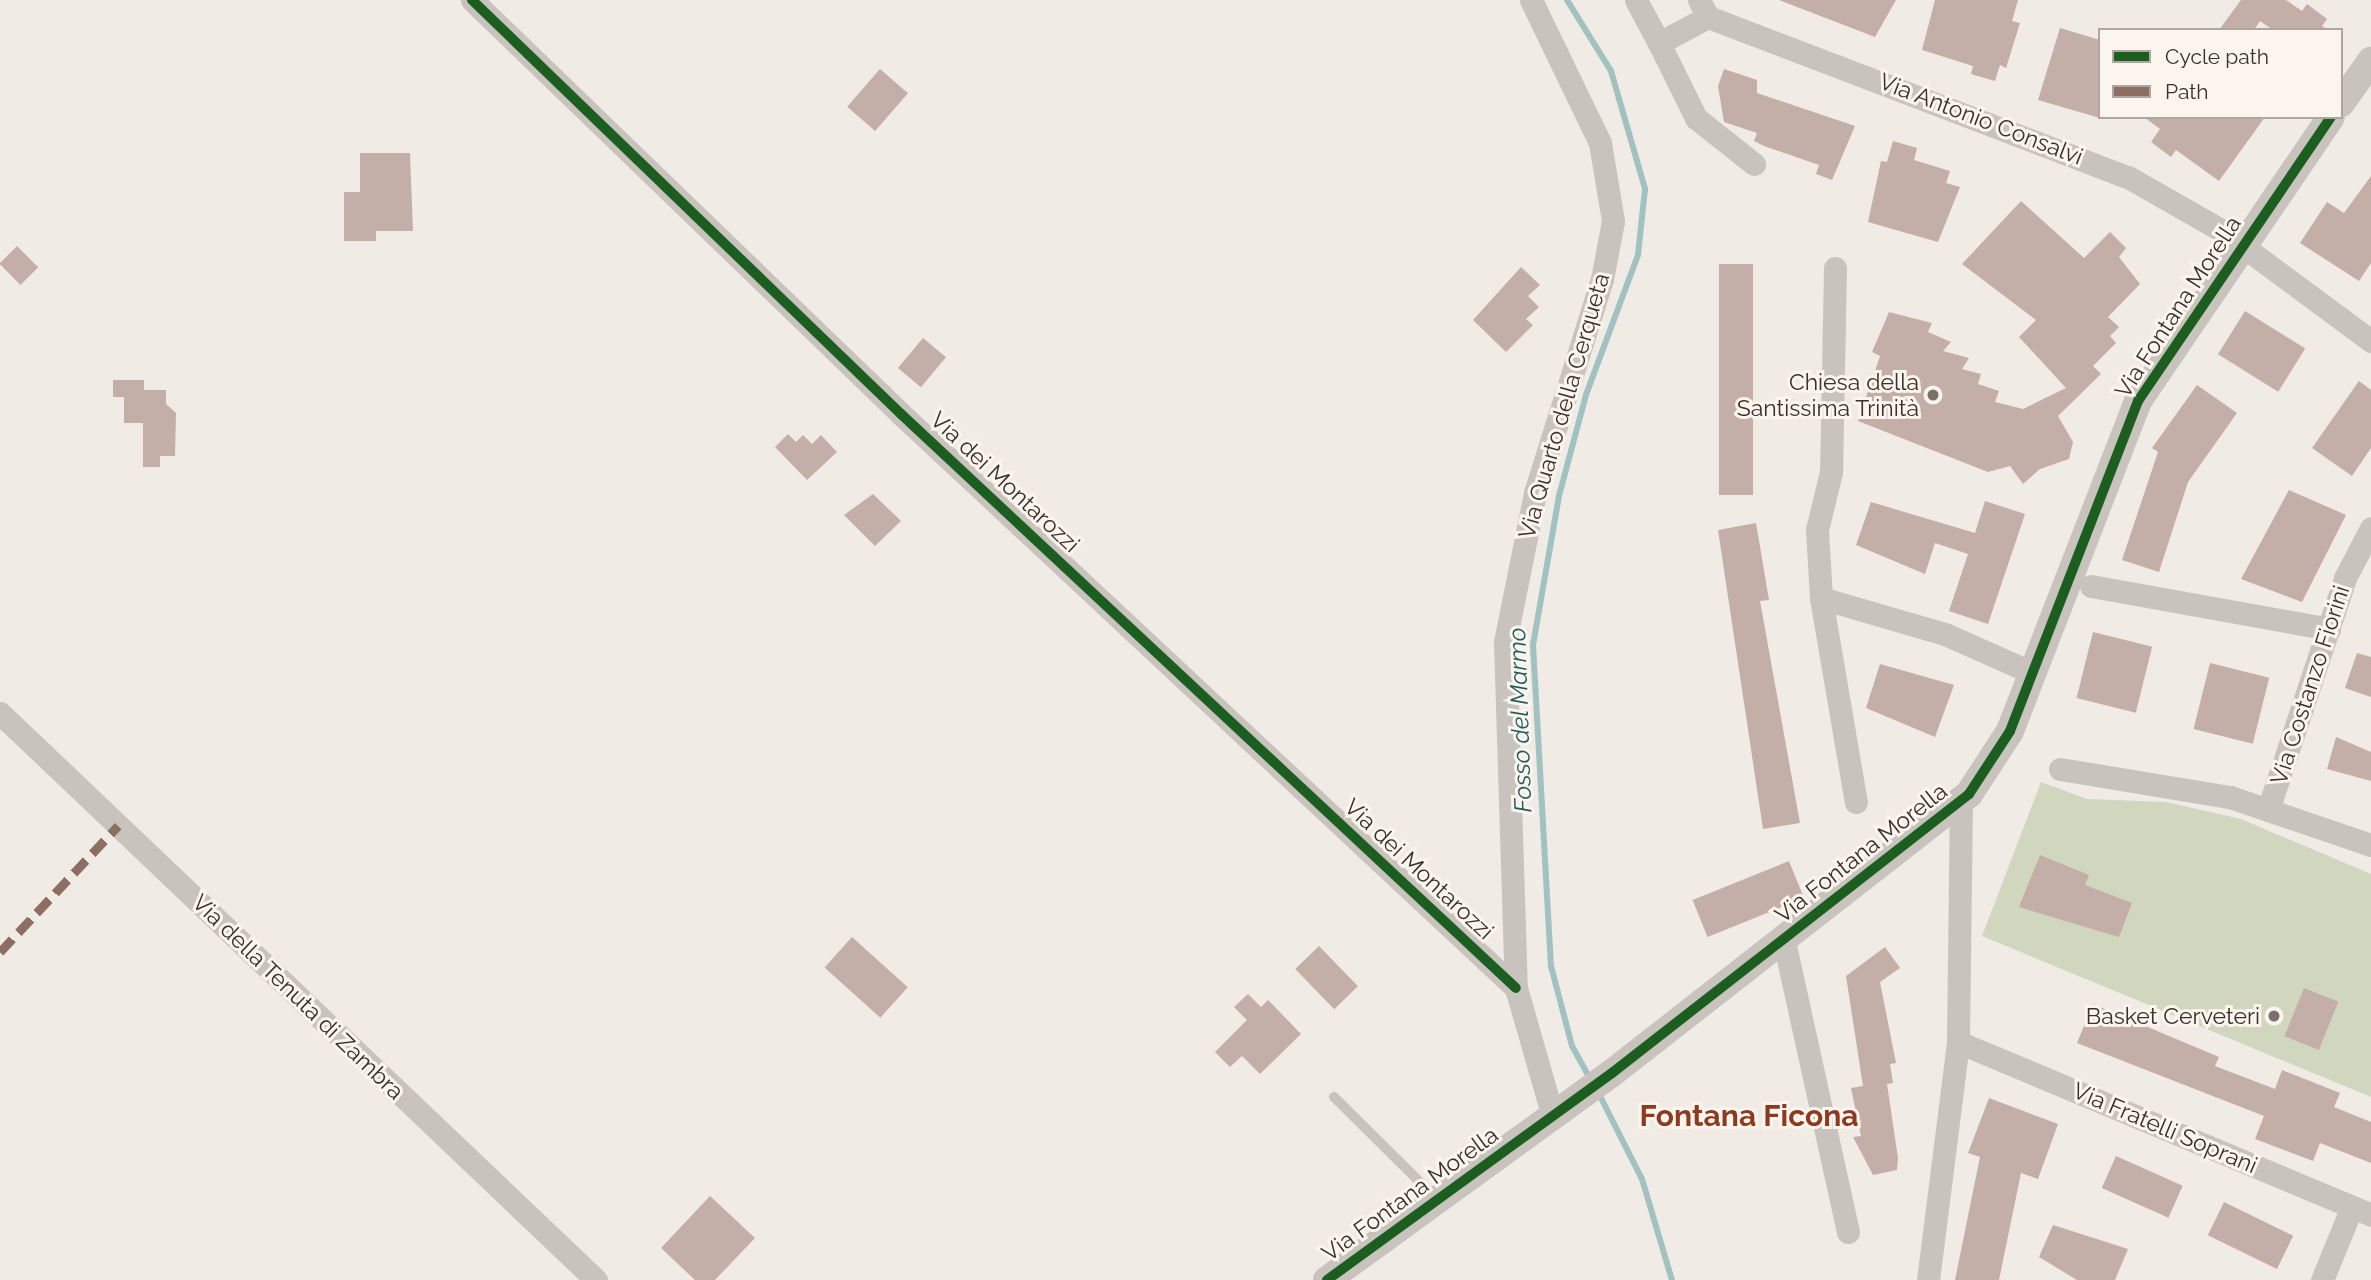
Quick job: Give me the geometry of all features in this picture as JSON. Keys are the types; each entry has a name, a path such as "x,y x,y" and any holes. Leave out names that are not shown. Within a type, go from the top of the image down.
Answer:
{"street":[{"name":"Via dei Montarozzi","path":"472,0 901,415 1516,988"},
{"name":"Via Quarto della Cerqueta","path":"1531,0 1593,125 1611,183 1614,221 1602,279 1535,493 1507,624 1516,988 1562,1110"},
{"path":"1636,0 1696,118 1754,164"},
{"path":"1659,43 1704,8"},
{"name":"Via Antonio Consalvi","path":"1704,8 2084,157 2170,199 2243,246 2371,341"},
{"path":"2343,100 2371,61"},
{"name":"Via Fontana Morella","path":"1327,1280 1612,1073 1961,802 2000,751 2033,673 2134,410 2330,119"},
{"path":"1835,268 1831,472 1817,530 1821,598 1856,802"},
{"name":"Via Costanzo Fiorini","path":"2269,807 2329,629 2371,528"},
{"path":"2091,586 2329,629"},
{"path":"1821,598 1945,634 2033,673"},
{"name":"Via della Tenuta di Zambra","path":"0,713 596,1280"},
{"path":"2060,769 2269,807 2371,845"},
{"path":"1928,1280 1958,1042 1961,802"},
{"path":"1784,941 1848,1231"},
{"name":"Via Fratelli Soprani","path":"1958,1042 2362,1211"},
{"path":"2322,1280 2362,1211"}],"lane":[{"path":"1334,1097 1439,1200"}],"green space":[{"name":"Basket Cerveteri","path":"2041,782 2087,799 2166,802 2241,819 2371,874 2371,1097 1982,936"}],"building":[{"path":"1779,0 1896,0 1875,37"},
{"path":"1935,0 2018,0 2012,21 2020,23 2006,68 2000,65 1995,81 1971,74 1973,66 1922,50"},
{"path":"2241,0 2286,0 2302,11 2307,4 2327,19 2322,26 2325,28 2270,28 2260,21 2255,28 2220,28"},
{"path":"2060,28 2098,39 2098,117 2038,100"},
{"path":"880,69 908,93 875,131 847,107"},
{"path":"1724,69 1757,80 1757,93 1855,126 1832,180 1816,174 1819,165 1764,146 1754,141 1757,133 1724,122 1718,86"},
{"path":"2147,119 2264,119 2219,181 2176,150 2171,157 2151,142 2160,129"},
{"path":"1893,141 1917,148 1914,160 1950,171 1946,183 1960,187 1938,242 1868,222 1881,161 1887,162"},
{"path":"360,153 410,153 413,231 376,231 376,241 344,241 344,192 360,192"},
{"path":"2371,176 2371,263 2359,281 2300,243 2327,202 2344,213"},
{"path":"2021,201 2084,258 2110,232 2126,248 2119,257 2140,284 2108,317 2119,327 2110,336 2116,343 2093,366 2101,374 2058,416 2073,442 2069,459 2040,469 2023,484 2010,466 1988,472 1858,421 1880,356 1872,352 1889,312 1932,323 1928,332 1951,342 1943,351 1969,358 1962,369 1981,374 1978,384 1999,391 1995,402 2023,409 2066,388 2019,337 2036,320 1962,264"},
{"path":"17,246 38,267 21,285 0,264"},
{"path":"1719,264 1753,264 1753,495 1719,495"},
{"path":"1521,267 1540,285 1528,296 1539,307 1526,319 1533,325 1506,352 1473,320"},
{"path":"2245,311 2305,349 2278,392 2218,354"},
{"path":"923,338 946,357 921,387 898,368"},
{"path":"113,380 144,380 144,390 166,390 166,404 176,413 175,456 160,456 160,467 143,467 143,423 124,423 124,397 113,397"},
{"path":"2359,381 2371,390 2371,448 2352,476 2312,448"},
{"path":"2197,385 2237,413 2188,482 2159,572 2122,560 2158,452 2152,448"},
{"path":"788,434 796,442 803,435 812,444 821,435 837,452 807,480 775,447"},
{"path":"2289,490 2346,515 2302,602 2241,579"},
{"path":"873,494 901,521 875,546 844,515"},
{"path":"1985,501 2025,514 1988,624 1949,611 1968,554 1935,543 1925,574 1856,545 1871,502 1975,533"},
{"path":"1756,523 1769,600 1760,601 1800,823 1763,829 1718,530"},
{"path":"2093,632 2152,647 2136,713 2077,698"},
{"path":"2357,653 2371,657 2371,697 2345,688"},
{"path":"2210,663 2269,678 2253,744 2194,729"},
{"path":"1880,664 1954,685 1935,737 1866,708"},
{"path":"2336,737 2371,752 2371,781 2327,769"},
{"path":"2040,855 2089,875 2085,885 2132,903 2119,937 2019,907"},
{"path":"1789,861 1804,898 1708,937 1693,900"},
{"path":"852,937 908,987 880,1018 825,967"},
{"path":"1319,946 1358,986 1334,1009 1295,969"},
{"path":"1885,947 1900,968 1880,982 1896,1063 1890,1064 1893,1083 1887,1084 1898,1158 1897,1170 1873,1175 1853,1137 1861,1136 1851,1088 1863,1086 1846,976"},
{"path":"2304,988 2338,1002 2319,1050 2285,1036"},
{"path":"1248,994 1261,1007 1268,1000 1301,1034 1260,1074 1242,1056 1230,1067 1215,1052 1247,1020 1234,1007"},
{"path":"2093,1004 2219,1057 2215,1066 2275,1089 2282,1070 2340,1093 2334,1107 2371,1122 2371,1163 2320,1143 2313,1161 2255,1139 2264,1116 2077,1043"},
{"path":"1989,1098 2058,1124 2038,1179 2021,1173 1999,1280 1955,1280 1980,1157 1968,1153"},
{"path":"2116,1156 2183,1186 2168,1218 2102,1188"},
{"path":"710,1196 755,1238 715,1280 695,1280 661,1248"},
{"path":"2224,1202 2293,1236 2277,1269 2208,1235"},
{"path":"2053,1225 2128,1249 2115,1280 2077,1280 2039,1257"}],"waterway":[{"name":"Fosso del Marmo","path":"1567,0 1611,71 1645,189 1638,255 1586,395 1559,496 1533,645 1551,966 1572,1046 1591,1080"},
{"name":"Fosso del Marmo","path":"1598,1092 1642,1179 1672,1280"}],"marked path":[{"path":"0,952 118,826"}],"cycle path":[{"path":"472,0 901,414 1516,988"},
{"path":"1327,1280 1612,1073 1969,794 2010,731 2138,401 2330,119"}],"place":[{"name":"Chiesa della Santissima Trinità","path":"1933,395"},
{"name":"Basket Cerveteri","path":"2274,1016"}],"district":[{"name":"Fontana Ficona","path":"1749,1116"}]}
